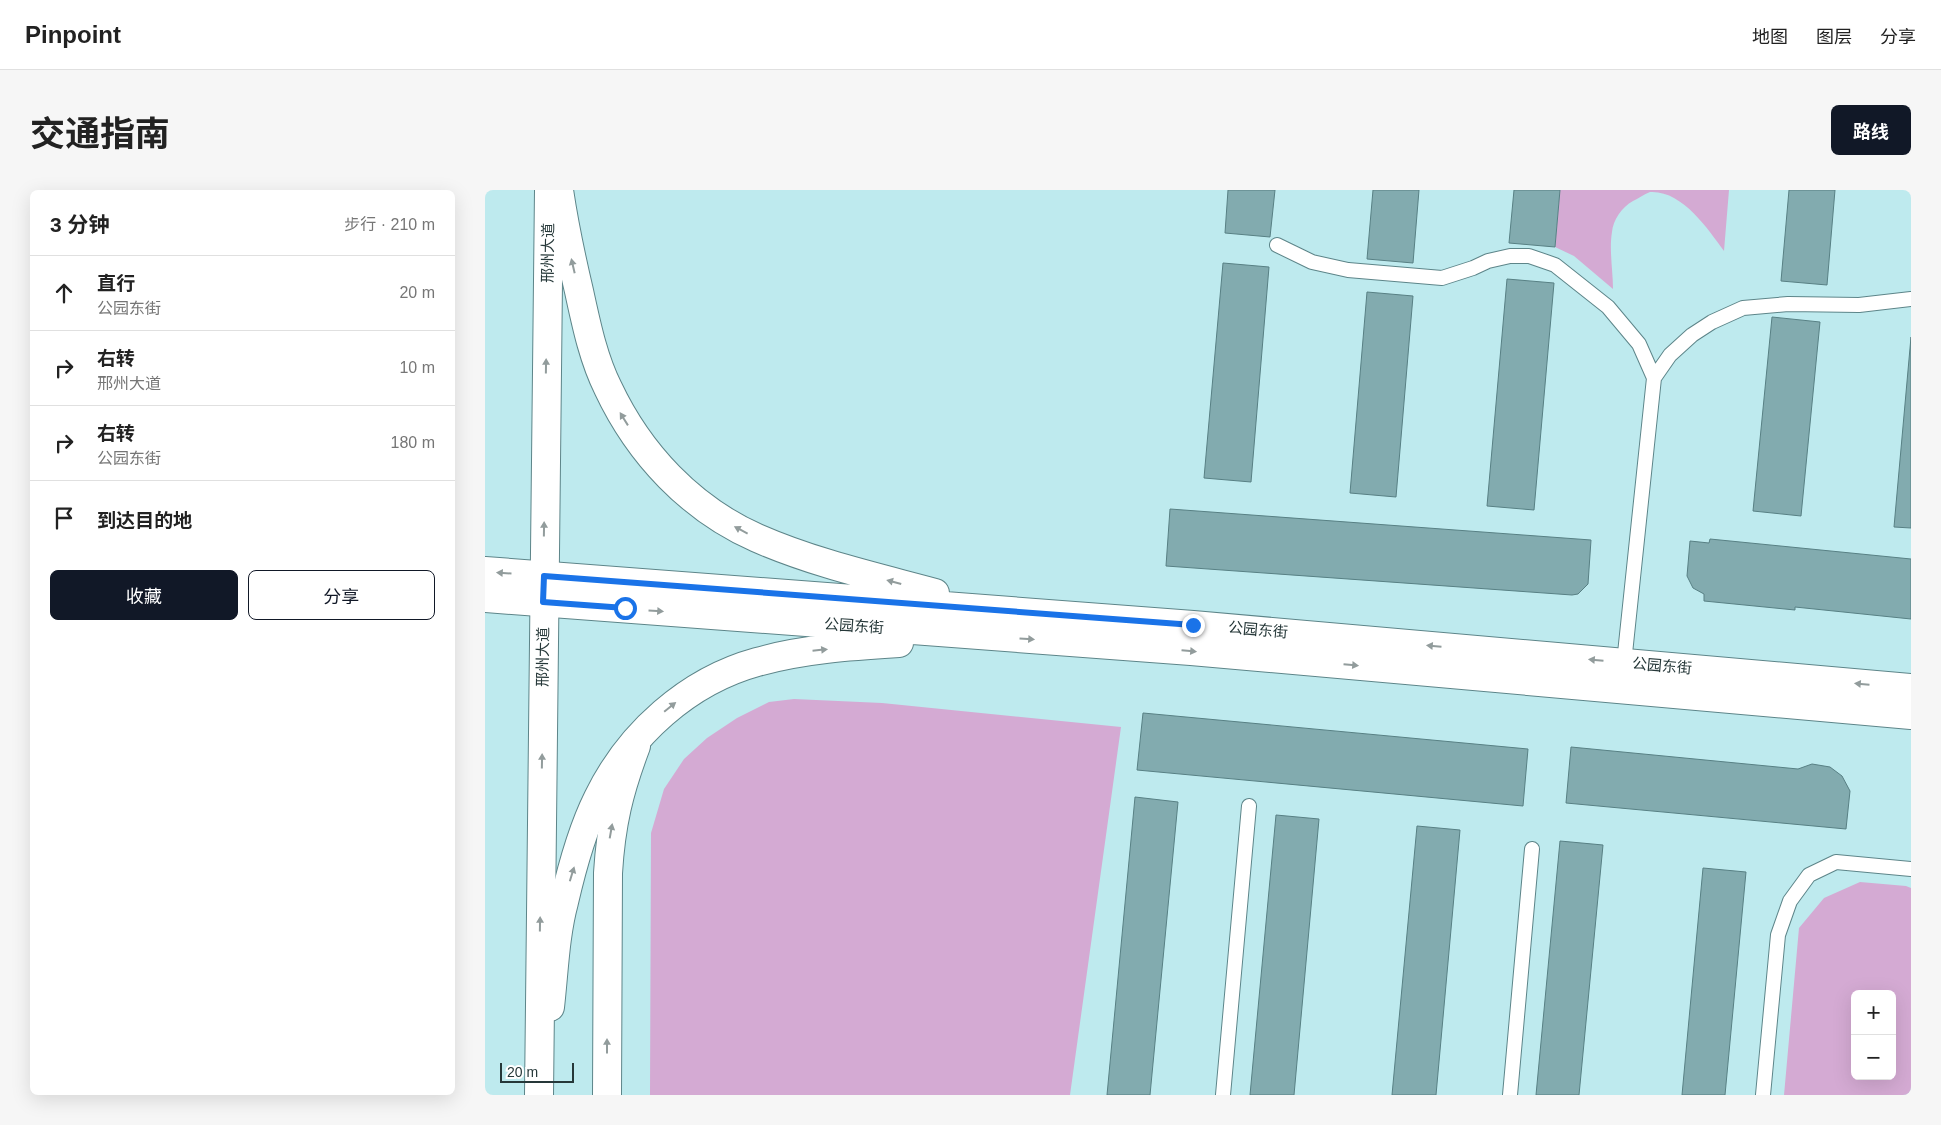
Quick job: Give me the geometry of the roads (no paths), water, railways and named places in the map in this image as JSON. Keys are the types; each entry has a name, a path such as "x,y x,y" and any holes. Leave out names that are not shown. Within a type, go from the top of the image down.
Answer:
{"street":[{"name":"邢州大道","path":"539,1095 549,190"},
{"path":"559,190 565,228 585,321 607,387 638,441 657,465 679,487 729,523 771,543 851,570 992,609"},
{"name":"公园东街","path":"485,571 1193,625 1911,688"},
{"name":"公园东街","path":"485,598 1191,651 1911,715"},
{"path":"539,1095 563,903 588,821 598,798 609,776 627,749 640,735 672,705 698,688 726,673 756,662 804,652 866,645 999,637"},
{"path":"607,1095 608,872 610,838 617,802 640,735"}],"lane":[{"path":"1277,245 1312,262 1348,270 1442,278 1488,261 1511,256 1529,256 1555,264 1608,307 1639,344 1654,378"},
{"path":"1624,663 1654,378 1670,355 1692,335 1712,322 1743,308 1788,304 1859,305 1911,299"},
{"path":"1223,1095 1249,806"},
{"path":"1510,1095 1532,849"},
{"path":"1763,1095 1778,935 1790,901 1809,874 1836,862 1911,869"}]}
